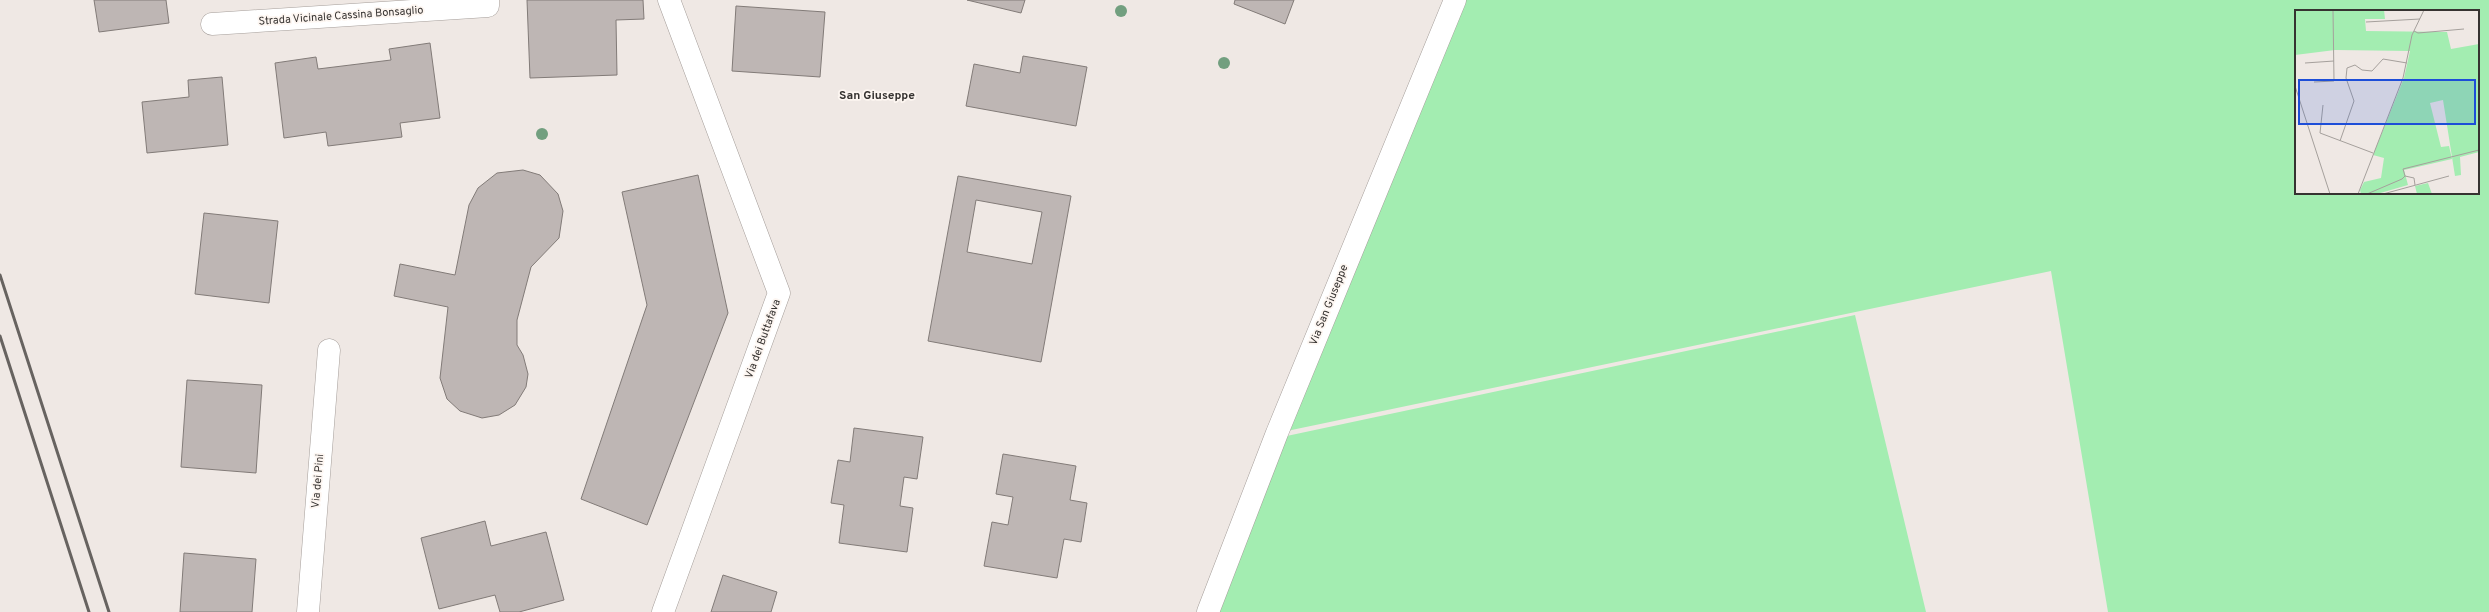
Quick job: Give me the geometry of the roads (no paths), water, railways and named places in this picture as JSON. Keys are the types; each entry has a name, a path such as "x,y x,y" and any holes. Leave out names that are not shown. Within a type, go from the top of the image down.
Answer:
{"street":[{"name":"Strada Vicinale Cassina Bonsaglio","path":"212,24 488,6 488,0"},
{"name":"Via dei Buttafava","path":"663,612 779,294 669,0"},
{"name":"Via San Giuseppe","path":"1208,612 1277,433 1455,0"},
{"name":"Via dei Pini","path":"308,612 328,350"}],"railway":[{"path":"0,275 109,612"},
{"path":"0,336 89,612"}],"district":[{"name":"San Giuseppe","path":"877,96"}]}
